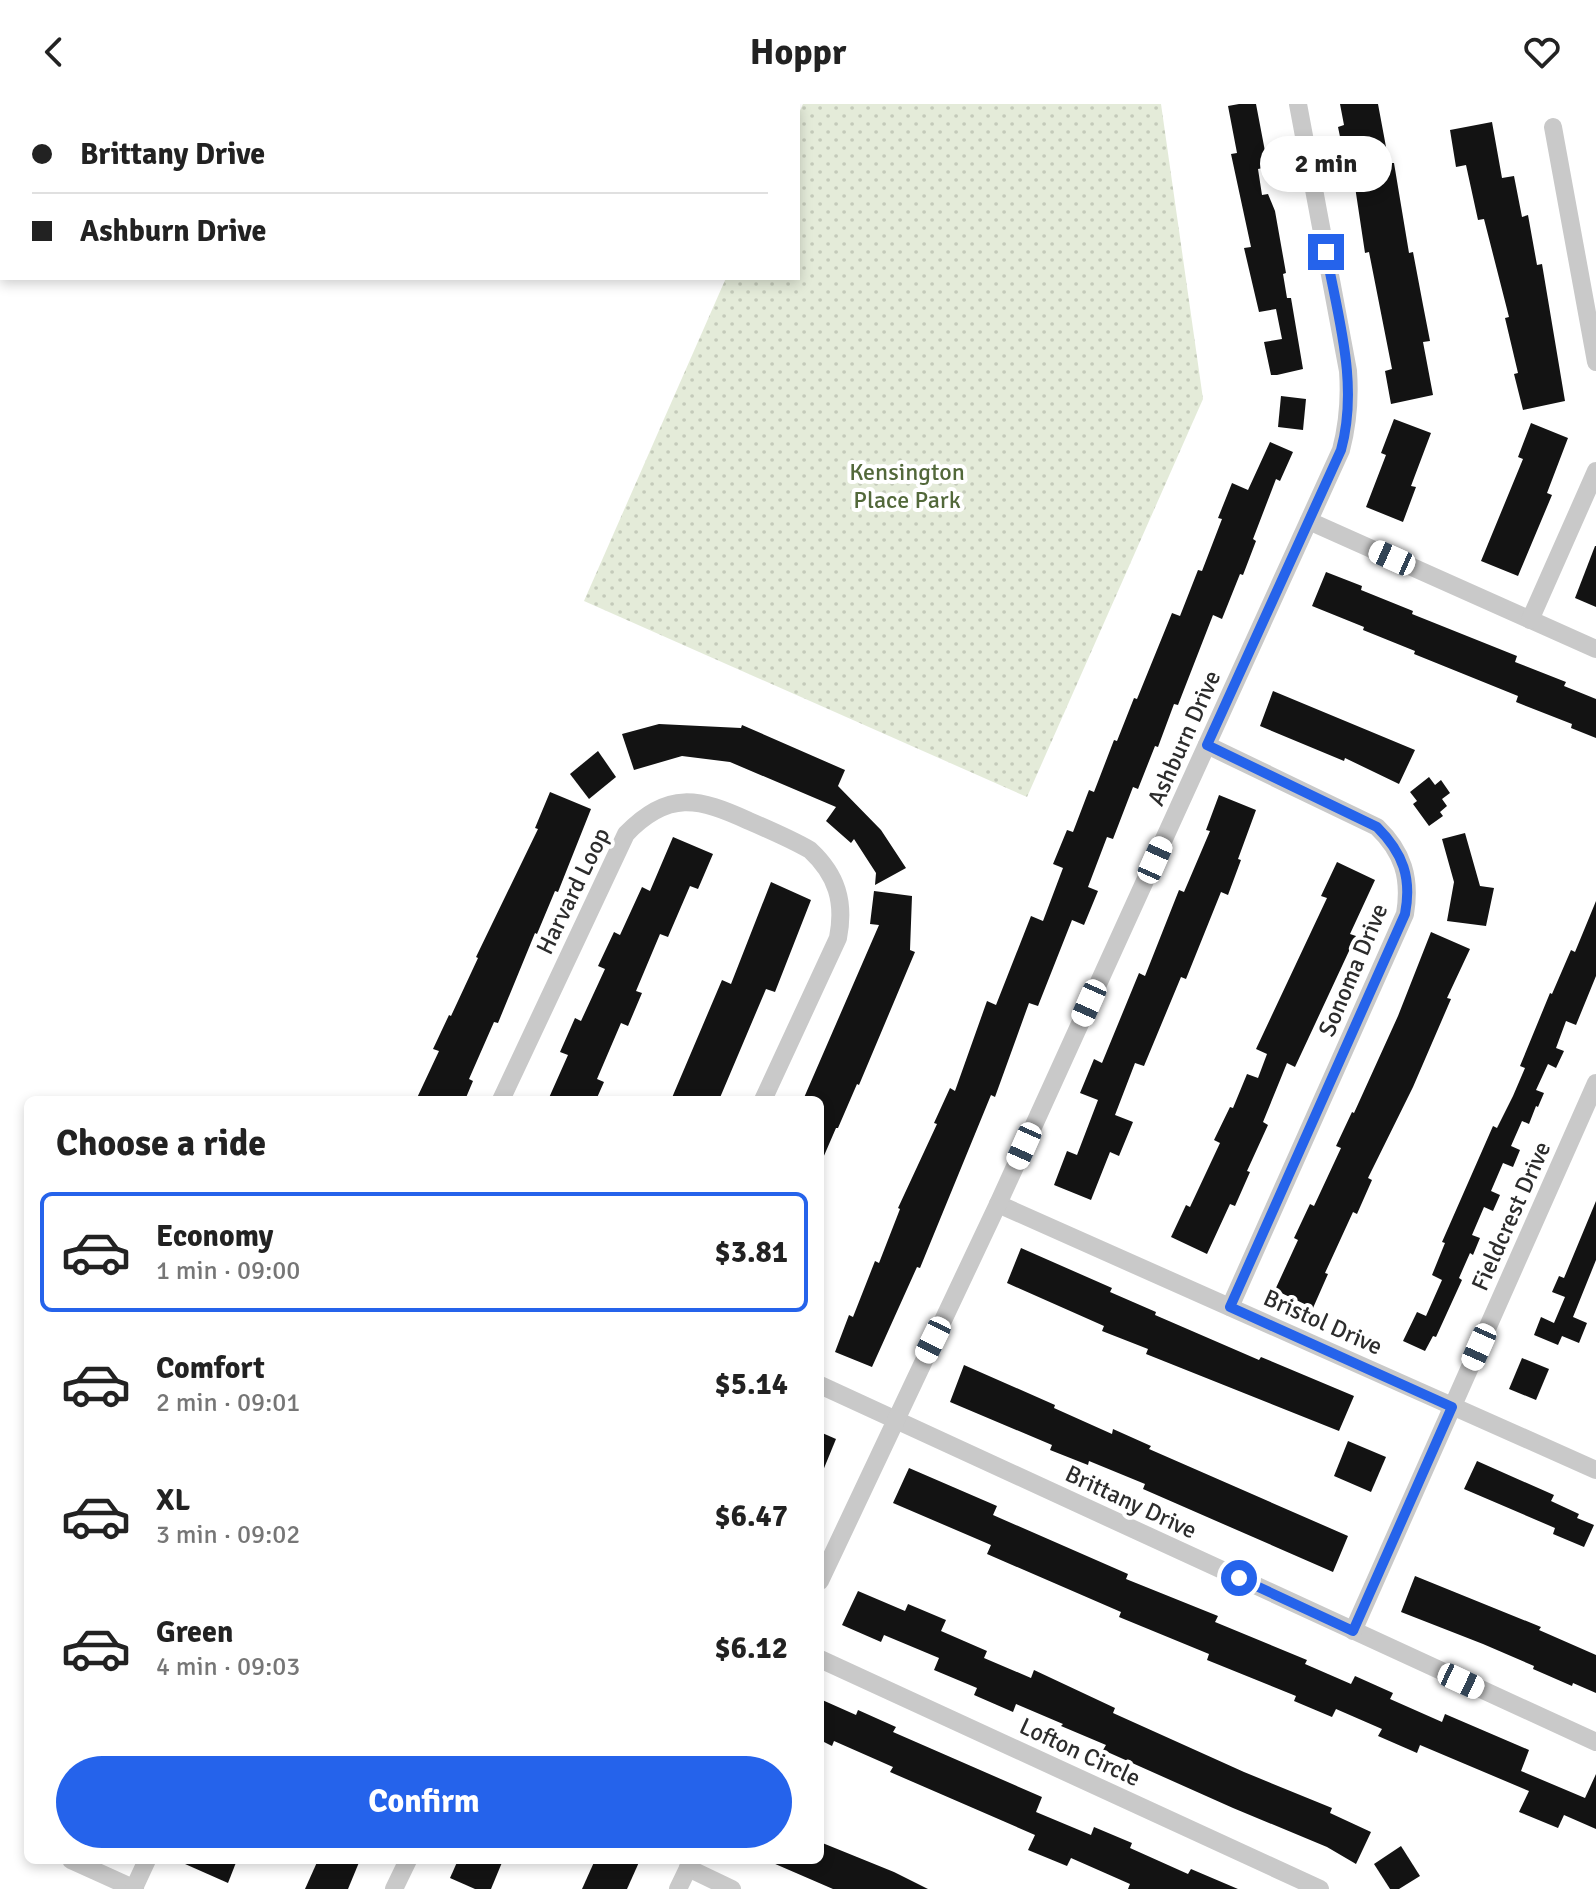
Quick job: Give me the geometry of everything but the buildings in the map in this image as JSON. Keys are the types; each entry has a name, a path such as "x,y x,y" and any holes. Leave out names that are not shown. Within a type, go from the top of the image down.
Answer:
{"street":[{"name":"Ashburn Drive","path":"824,1572 998,1204 1341,450 1350,399 1348,371 1298,104"},
{"path":"1553,127 1596,362"},
{"path":"1530,620 1596,471"},
{"path":"1309,521 1596,649"},
{"name":"Sonoma Drive","path":"1207,745 1377,827 1402,858 1409,895 1405,914 1230,1307"},
{"name":"Harvard Loop","path":"503,1096 626,834 655,810 674,803 694,802 713,805 810,850 834,878 841,898 842,919 838,938 765,1096"},
{"name":"Fieldcrest Drive","path":"1353,1631 1596,1083"},
{"name":"Bristol Drive","path":"998,1204 1596,1470"},
{"name":"Brittany Drive","path":"824,1387 1596,1742"},
{"name":"Lofton Circle","path":"824,1661 1320,1889"},
{"path":"80,1864 134,1889 145,1864"},
{"path":"394,1889 406,1864"},
{"path":"678,1889 690,1864 732,1889"}],"green space":[{"name":"Kensington Place Park","path":"803,104 1161,104 1203,399 1027,797 584,601 725,280 800,280 800,111"}],"route":[{"path":"1239,1578 1353,1631 1452,1407 1230,1307 1405,914 1409,895 1402,858 1377,827 1207,745 1341,450 1347,426 1350,399 1348,371 1326,252"}]}
